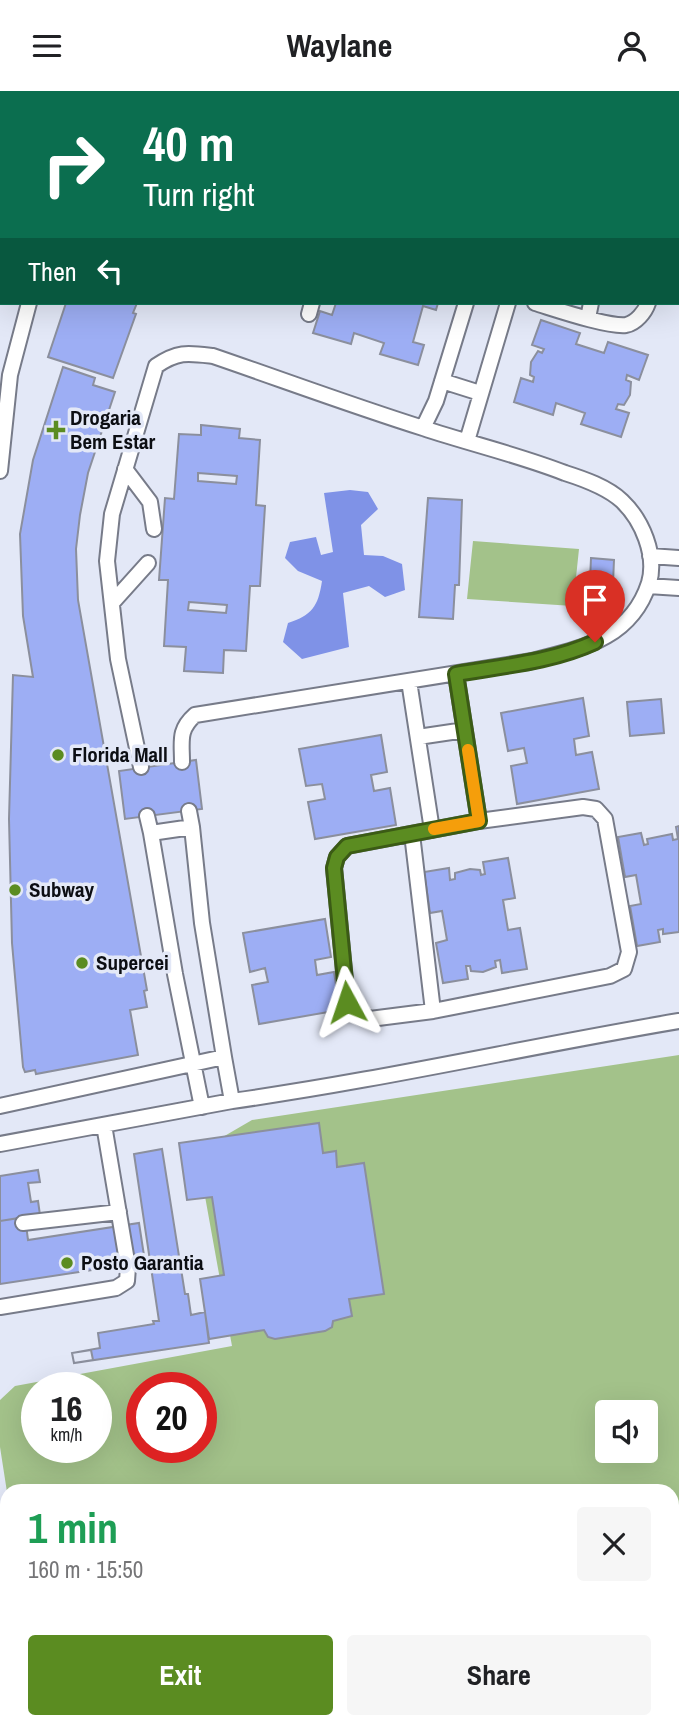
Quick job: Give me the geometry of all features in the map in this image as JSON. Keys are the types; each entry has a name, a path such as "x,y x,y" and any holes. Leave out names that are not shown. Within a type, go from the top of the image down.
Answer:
{"lane":[{"path":"0,471 5,378 28,305"},
{"path":"423,428 436,401 466,305"},
{"path":"467,441 507,305"},
{"path":"542,305 588,318 627,325 636,320 647,305"},
{"path":"588,318 591,305"},
{"path":"141,768 118,659 107,561 111,514 156,366 172,355 192,353 213,356 423,428 532,460 589,481 620,499 635,516 650,556 651,576 639,605 625,624 609,635 582,648 532,661 195,715 185,724 182,733 182,762"},
{"path":"442,381 480,393"},
{"path":"125,469 150,502 153,529"},
{"path":"650,556 679,558"},
{"path":"111,603 148,563"},
{"path":"648,586 679,588"},
{"path":"456,674 479,821"},
{"path":"409,681 432,830"},
{"path":"418,737 465,730"},
{"path":"583,807 596,809 606,819 629,952 625,969 610,976 433,1010 370,1019 356,1012 347,1002 334,868 337,857 347,846 479,821 583,807"},
{"path":"189,811 202,923 232,1101"},
{"path":"148,816 175,974 202,1107"},
{"path":"150,833 192,827"},
{"path":"412,834 433,1010"},
{"path":"0,1144 232,1101 331,1087 544,1044 679,1021"},
{"path":"0,1107 224,1057"},
{"path":"0,1307 116,1288 127,1281 128,1267 104,1125"},
{"path":"23,1223 119,1212"}],"green space":[{"path":"473,541 579,549 573,606 467,599"},
{"path":"679,1055 679,1484 6,1484 0,1447 0,1400 15,1386 21,1385 21,1463 112,1463 112,1372 91,1372 232,1346 197,1152 252,1120"}],"water":[{"path":"350,490 368,492 378,509 361,525 364,555 383,556 402,564 405,590 385,597 369,586 343,593 349,647 302,659 283,642 288,623 303,617 316,604 322,581 298,571 285,558 290,542 316,537 321,555 333,552 324,493"}],"building":[{"path":"65,305 136,305 133,313 136,314 113,378 48,357"},
{"path":"335,305 437,305 436,310 423,306 413,342 424,345 418,365 380,354 384,343 354,333 351,344 313,333 320,311 332,315"},
{"path":"541,320 580,333 576,344 604,353 608,342 648,355 639,380 627,375 626,380 631,382 630,395 624,405 618,404 616,409 629,413 621,437 581,424 585,413 556,403 553,415 514,402 521,378 533,382 534,377 530,375 531,362 538,351 542,353 544,349 532,345"},
{"name":"Florida Mall","path":"63,367 95,378 93,385 115,392 88,473 80,515 76,549 78,600 147,990 144,991 147,1007 130,1010 138,1055 36,1074 35,1070 25,1072 23,1067 12,943 9,819 13,675 33,677 23,616 20,534 33,460"},
{"path":"201,425 240,429 239,438 260,440 256,505 265,506 260,586 250,586 246,651 224,650 223,673 184,671 186,647 164,646 168,580 159,580 165,498 174,499 179,434 201,435","holes":["198,473 237,476 236,484 198,481","189,602 227,605 226,613 188,610"]},
{"path":"428,498 462,500 459,585 455,585 453,619 419,617"},
{"path":"591,558 614,560 613,583 590,581"},
{"path":"583,698 589,736 574,739 576,755 592,752 599,789 517,804 511,766 527,763 524,748 508,751 501,713"},
{"path":"661,699 664,733 630,736 627,702"},
{"path":"381,735 387,772 371,775 374,791 390,788 396,825 315,839 308,802 325,799 322,784 306,786 299,749"},
{"path":"196,760 202,809 125,819 119,771"},
{"path":"679,826 679,932 663,934 663,929 658,930 660,942 637,946 630,906 641,904 636,875 625,877 618,837 641,833 644,845 648,844 647,839 672,834 673,840 678,839 676,827"},
{"path":"508,858 515,898 503,900 508,930 520,928 527,969 502,973 500,960 495,961 496,967 483,972 471,971 470,966 466,966 468,979 443,983 436,943 447,940 442,911 430,913 424,872 449,868 450,880 455,879 455,873 470,869 480,870 481,875 485,874 483,862"},
{"path":"325,919 331,957 315,960 317,975 334,972 340,1010 259,1024 252,985 268,982 265,968 250,972 243,933"},
{"path":"319,1123 323,1153 336,1151 337,1167 364,1163 384,1294 349,1299 352,1316 333,1321 332,1327 325,1331 275,1339 268,1337 264,1330 209,1339 200,1279 224,1275 212,1197 187,1200 179,1143"},
{"path":"162,1149 185,1294 188,1294 191,1315 205,1312 209,1343 74,1363 72,1353 100,1348 98,1333 159,1321 134,1154"},
{"path":"38,1170 40,1182 28,1183 31,1202 38,1201 40,1215 0,1221 0,1176"},
{"path":"25,1217 28,1240 139,1223 145,1262 0,1284 0,1221"},
{"path":"91,1350 93,1360 74,1363 72,1353"}],"slow traffic":[{"path":"434,829 479,821 468,750"}],"place":[{"name":"Drogaria Bem Estar","path":"56,430"},
{"name":"Florida Mall","path":"58,755"},
{"name":"Subway","path":"15,890"},
{"name":"Supercei","path":"82,963"},
{"name":"Posto Garantia","path":"67,1263"}],"route":[{"path":"347,1002 334,868 337,857 347,846 479,821 456,674 532,661 595,642"}]}
